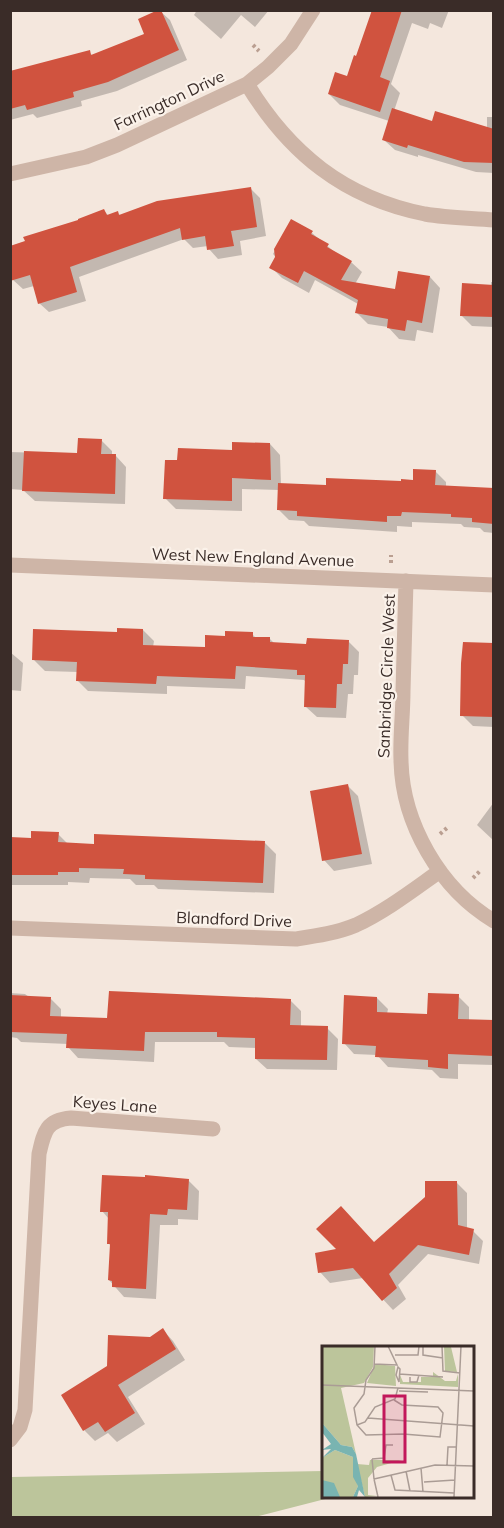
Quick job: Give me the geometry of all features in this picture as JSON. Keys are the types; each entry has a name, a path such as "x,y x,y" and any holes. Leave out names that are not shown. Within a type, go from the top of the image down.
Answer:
{"street":[{"name":"Farrington Drive","path":"10,174 86,157 117,145 247,84 291,44 313,10"},
{"path":"247,84 262,109 290,142 320,168 346,185 389,204 426,214 494,220"},
{"name":"West New England Avenue","path":"10,565 494,585"},
{"name":"Sanbridge Circle West","path":"406,581 401,762 407,801 420,837 440,871 471,905 494,921"},
{"name":"Blandford Drive","path":"10,928 296,939 326,935 355,925 383,910 440,871"},
{"name":"Keyes Lane","path":"10,1440 20,1427 25,1410 39,1155 44,1134 50,1125 60,1119 71,1118 213,1129"}],"path":[{"path":"252,45 259,52"},
{"path":"440,834 447,828"},
{"path":"473,878 481,870"}],"green space":[{"path":"322,1471 322,1498 329,1498 255,1517 11,1517 11,1477"}],"building":[{"path":"161,10 179,50 108,82 73,92 74,97 27,110 25,105 10,109 10,71 90,50 91,55 144,34 138,19"},
{"path":"372,10 402,10 380,77 390,81 380,112 328,94 335,72 347,76"},
{"path":"392,108 432,121 435,111 494,129 494,163 464,162 408,145 407,148 382,140"},
{"path":"251,187 257,227 231,231 234,246 207,250 205,236 182,240 180,228 70,267 77,292 38,304 30,275 10,281 10,246 25,241 23,237 78,220 104,209 107,215 118,211 119,215 157,201"},
{"path":"291,219 313,231 311,234 329,244 327,247 352,261 341,280 395,289 398,271 430,276 422,323 407,320 405,331 387,328 388,319 355,313 358,300 304,271 298,283 269,268 275,257 274,249"},
{"path":"462,283 494,285 494,317 460,316"},
{"path":"78,438 102,439 101,454 116,454 115,494 22,491 24,451 77,453"},
{"path":"232,442 270,443 271,480 232,478 232,501 163,499 165,460 177,460 178,448 232,450"},
{"path":"413,469 436,470 435,485 494,488 494,524 472,522 472,518 451,517 451,514 402,512 401,516 387,516 387,522 297,516 297,511 277,510 278,483 326,485 326,478 413,480"},
{"path":"117,628 143,629 143,645 205,647 205,635 225,636 225,631 253,632 253,637 270,637 270,642 306,644 307,638 349,640 348,664 343,664 342,684 337,684 336,708 304,707 305,675 297,675 297,670 236,666 235,679 157,676 156,684 76,681 77,662 32,660 33,629 117,632"},
{"path":"463,642 494,643 494,717 460,716"},
{"path":"348,784 362,854 322,861 310,791"},
{"path":"31,831 59,832 58,842 94,844 94,834 265,841 263,883 145,879 145,875 123,874 124,869 79,868 79,872 58,872 58,875 10,875 10,837 31,838"},
{"path":"109,991 291,999 290,1025 328,1026 327,1060 255,1059 255,1038 217,1037 217,1032 145,1032 144,1051 66,1048 67,1034 10,1032 10,995 51,997 50,1016 107,1018"},
{"path":"428,993 459,994 458,1019 494,1020 494,1056 448,1054 448,1069 428,1067 428,1060 375,1057 376,1046 342,1044 344,995 377,997 377,1012 427,1014"},
{"path":"102,1175 145,1177 145,1175 189,1179 187,1210 168,1209 167,1215 150,1214 146,1289 112,1287 112,1281 108,1280 110,1244 107,1244 108,1212 100,1212"},
{"path":"425,1181 457,1181 458,1225 474,1229 469,1255 418,1245 389,1274 397,1288 382,1301 353,1268 318,1273 315,1253 336,1249 316,1229 341,1206 374,1242 425,1197"},
{"path":"163,1328 176,1349 118,1385 135,1413 105,1432 98,1422 83,1431 61,1395 107,1366 108,1335 150,1337"}]}
